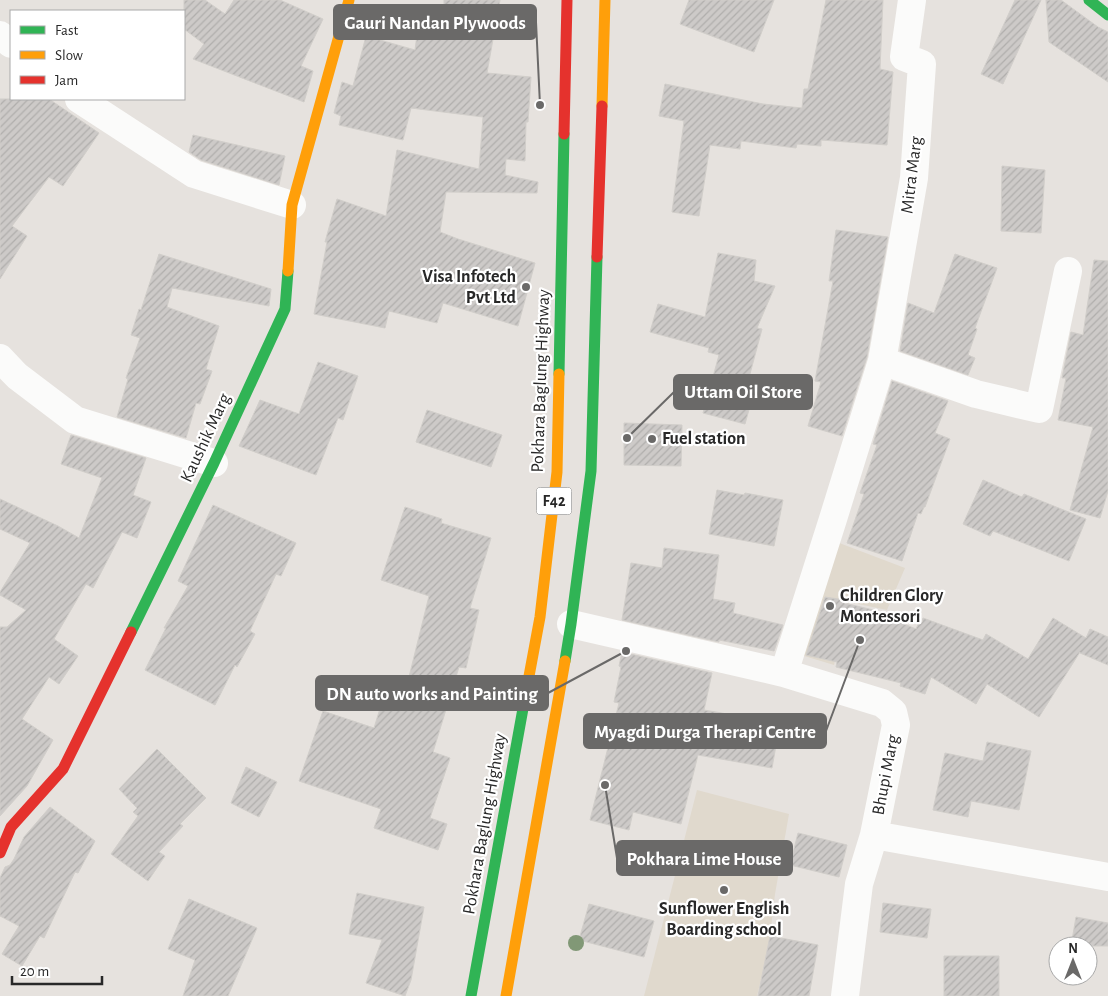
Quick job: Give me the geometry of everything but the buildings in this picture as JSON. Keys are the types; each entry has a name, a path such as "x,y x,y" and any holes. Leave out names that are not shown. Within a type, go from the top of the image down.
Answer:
{"main road":[{"name":"Kaushik Marg","path":"0,854 11,827 63,769 214,463 285,309 292,205 349,0"},
{"name":"Pokhara Baglung Highway","path":"472,996 540,618 557,472 567,0"},
{"name":"F42","path":"506,996 571,624 591,471 605,0"},
{"path":"1089,0 1108,15"}],"street":[{"name":"Mitra Marg","path":"882,361 914,178 922,64 904,58 912,0"},
{"path":"0,35 10,43"},
{"path":"81,100 194,174 292,205"},
{"path":"784,673 882,361 976,394 1039,409 1068,271"},
{"path":"0,358 17,376 75,420 214,463"},
{"name":"Bhupi Marg","path":"571,624 784,673 882,703 893,712 896,725 874,835 859,884 845,996"},
{"name":"Bhupi Marg","path":"874,835 1108,877"}],"shaded area":[{"name":"Children Glory Montessori","path":"834,541 905,568 887,610 849,602 834,665 801,655"},
{"name":"Sunflower English Boarding school","path":"697,790 789,814 775,894 770,936 757,996 644,996"}],"traffic: fast":[{"path":"1089,0 1108,15"},
{"path":"559,374 564,134"},
{"path":"565,661 591,471 597,257"},
{"path":"131,632 214,463 285,309 288,271"},
{"path":"471,996 524,703"}],"traffic: slow":[{"path":"288,271 292,205 349,0"},
{"path":"602,106 605,0"},
{"path":"524,703 540,617 557,472 559,374"},
{"path":"506,996 565,661"}],"traffic: jam":[{"path":"564,134 567,0"},
{"path":"597,257 602,106"},
{"path":"0,853 11,827 63,769 131,632"}],"place":[{"name":"Gauri Nandan Plywoods","path":"540,105"},
{"name":"Visa Infotech Pvt Ltd","path":"526,287"},
{"name":"Uttam Oil Store","path":"627,438"},
{"name":"Fuel station","path":"652,439"},
{"name":"Children Glory Montessori","path":"830,606"},
{"name":"Myagdi Durga Therapi Centre","path":"860,640"},
{"name":"DN auto works and Painting","path":"626,651"},
{"name":"Pokhara Lime House","path":"605,785"},
{"name":"Sunflower English Boarding school","path":"724,890"}]}
